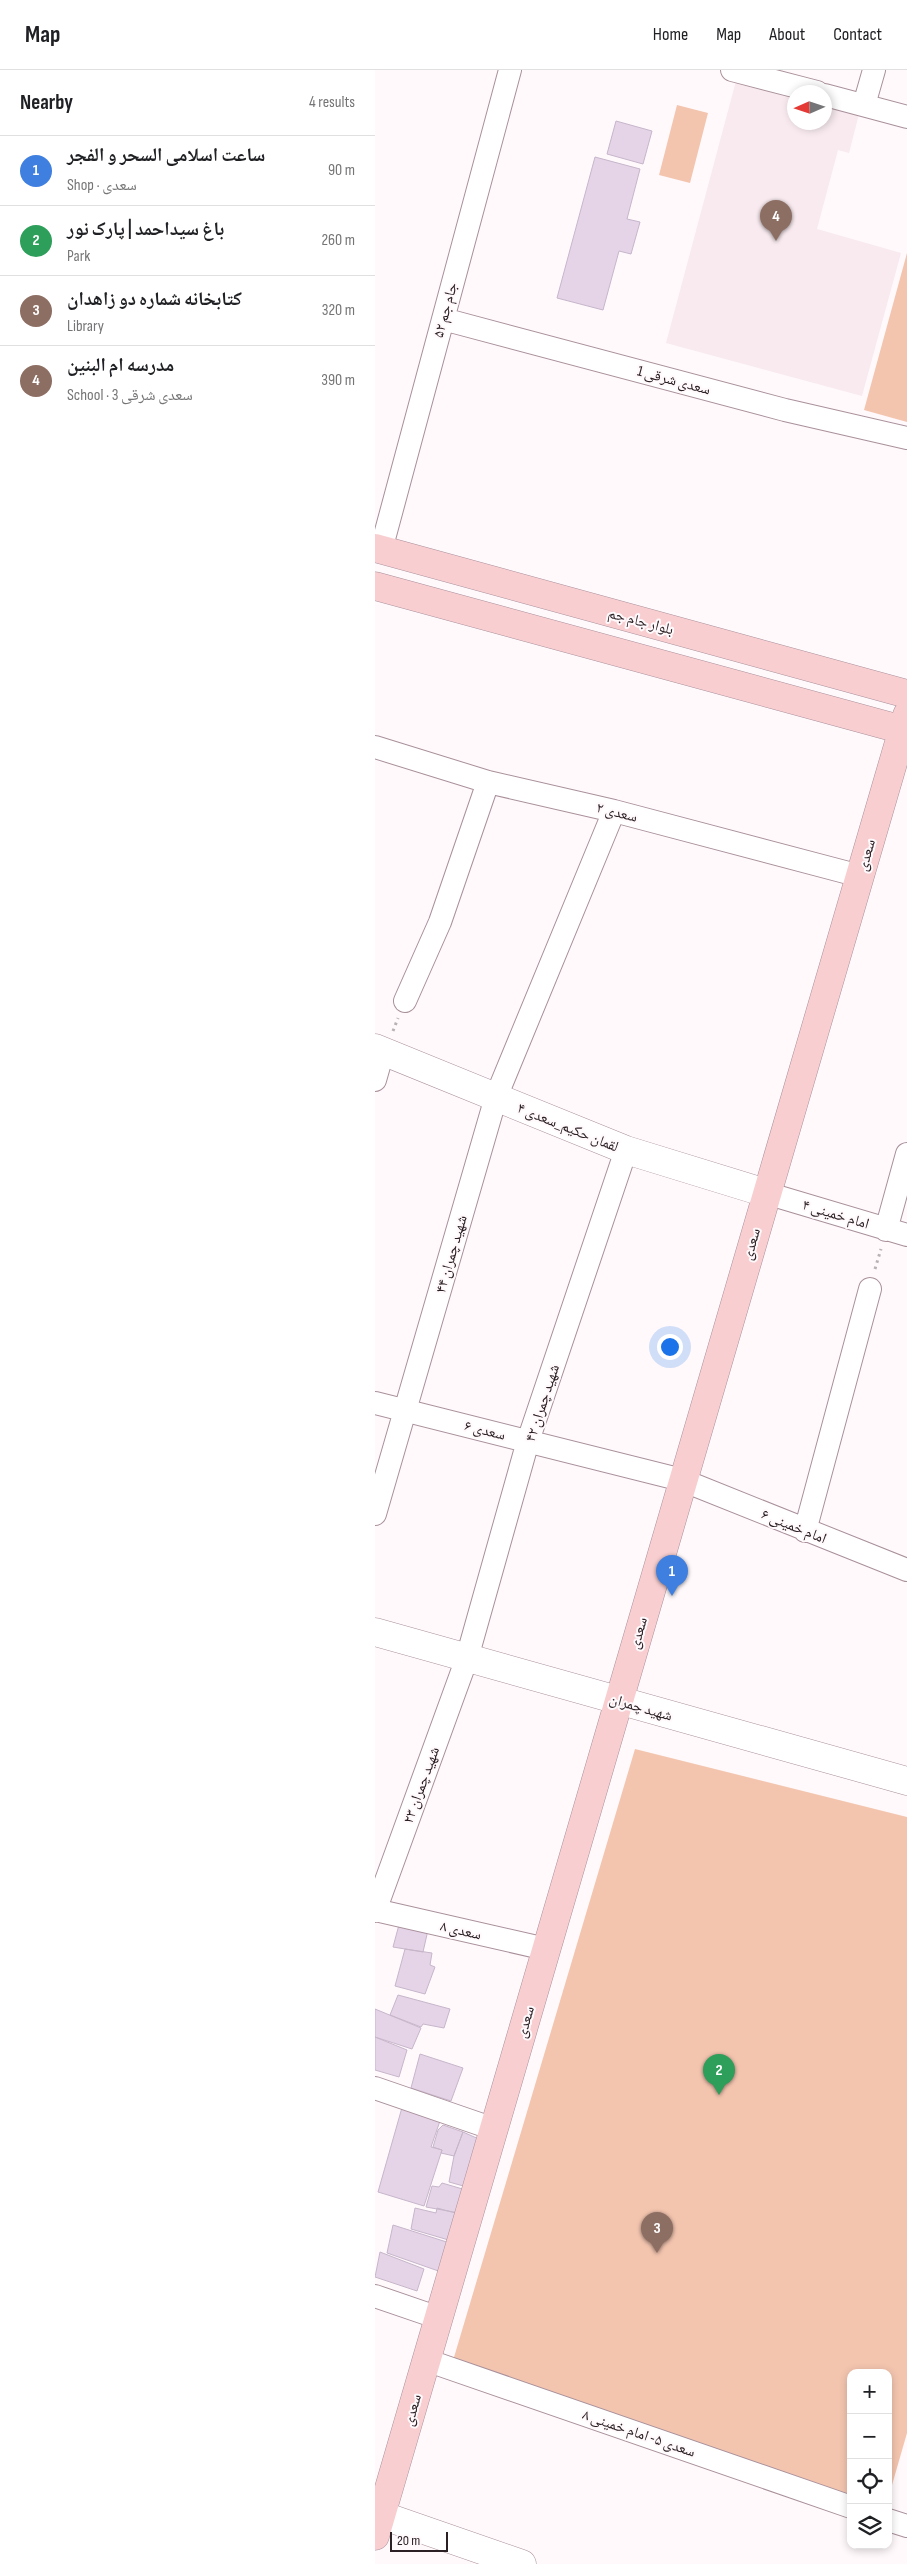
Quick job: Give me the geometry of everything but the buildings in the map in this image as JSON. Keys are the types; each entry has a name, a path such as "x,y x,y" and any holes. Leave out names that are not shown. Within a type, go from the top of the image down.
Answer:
{"main road":[{"name":"بلوار جام جم","path":"378,549 907,694"},
{"path":"375,586 906,725"},
{"name":"سعدی","path":"377,2521 427,2360 766,1193 906,725"}],"street":[{"name":"جام جم ۵۲","path":"378,549 443,319 510,70"},
{"path":"732,70 790,85"},
{"path":"864,105 873,70"},
{"path":"832,97 907,117"},
{"name":"سعدی شرقی 1","path":"443,319 785,410 907,438"},
{"name":"سعدی ۲","path":"375,747 489,782 614,811 860,876"},
{"path":"405,1001 440,922 489,782"},
{"name":"شهید چمران ۴۴","path":"375,1514 496,1097 614,811"},
{"path":"375,1080 379,1050"},
{"name":"لقمان حکیم_سعدی ۴","path":"379,1050 626,1150 766,1193"},
{"name":"شهید چمران ۴۲","path":"467,1658 528,1441 626,1150"},
{"path":"897,1232 907,1154"},
{"name":"امام خمینی ۴","path":"766,1193 897,1232"},
{"path":"805,1531 870,1289"},
{"name":"سعدی ۶","path":"375,1403 682,1480"},
{"name":"امام خمینی ۶","path":"682,1480 805,1531 907,1570"},
{"name":"شهید چمران","path":"375,1632 907,1781"},
{"name":"شهید چمران ۲۳","path":"375,1910 467,1658"},
{"name":"سعدی ۸","path":"375,1910 547,1950"},
{"path":"375,2088 494,2129"},
{"path":"375,2296 439,2318"},
{"name":"سعدی ۵- امام خمینی ۸","path":"427,2360 847,2506"},
{"path":"377,2521 522,2564"},
{"path":"892,2521 907,2526"}],"path":[{"path":"379,1050 405,1001"},
{"path":"870,1289 897,1232"}],"shaded area":[{"path":"736,81 787,94 787,130 832,130 832,107 859,114 849,153 838,150 817,229 901,253 862,396 666,343"},
{"path":"677,105 708,113 690,183 659,175"},
{"path":"907,253 907,422 864,410"},
{"path":"635,1749 907,1817 907,2433 892,2485 892,2369 847,2369 847,2511 449,2374"}],"place":[{"name":"مدرسه ام البنین","path":"776,241"},
{"name":"ساعت اسلامی السحر و الفجر","path":"672,1596"},
{"name":"باغ سیداحمد | پارک نور","path":"719,2095"},
{"name":"کتابخانه شماره دو زاهدان","path":"657,2253"}]}
